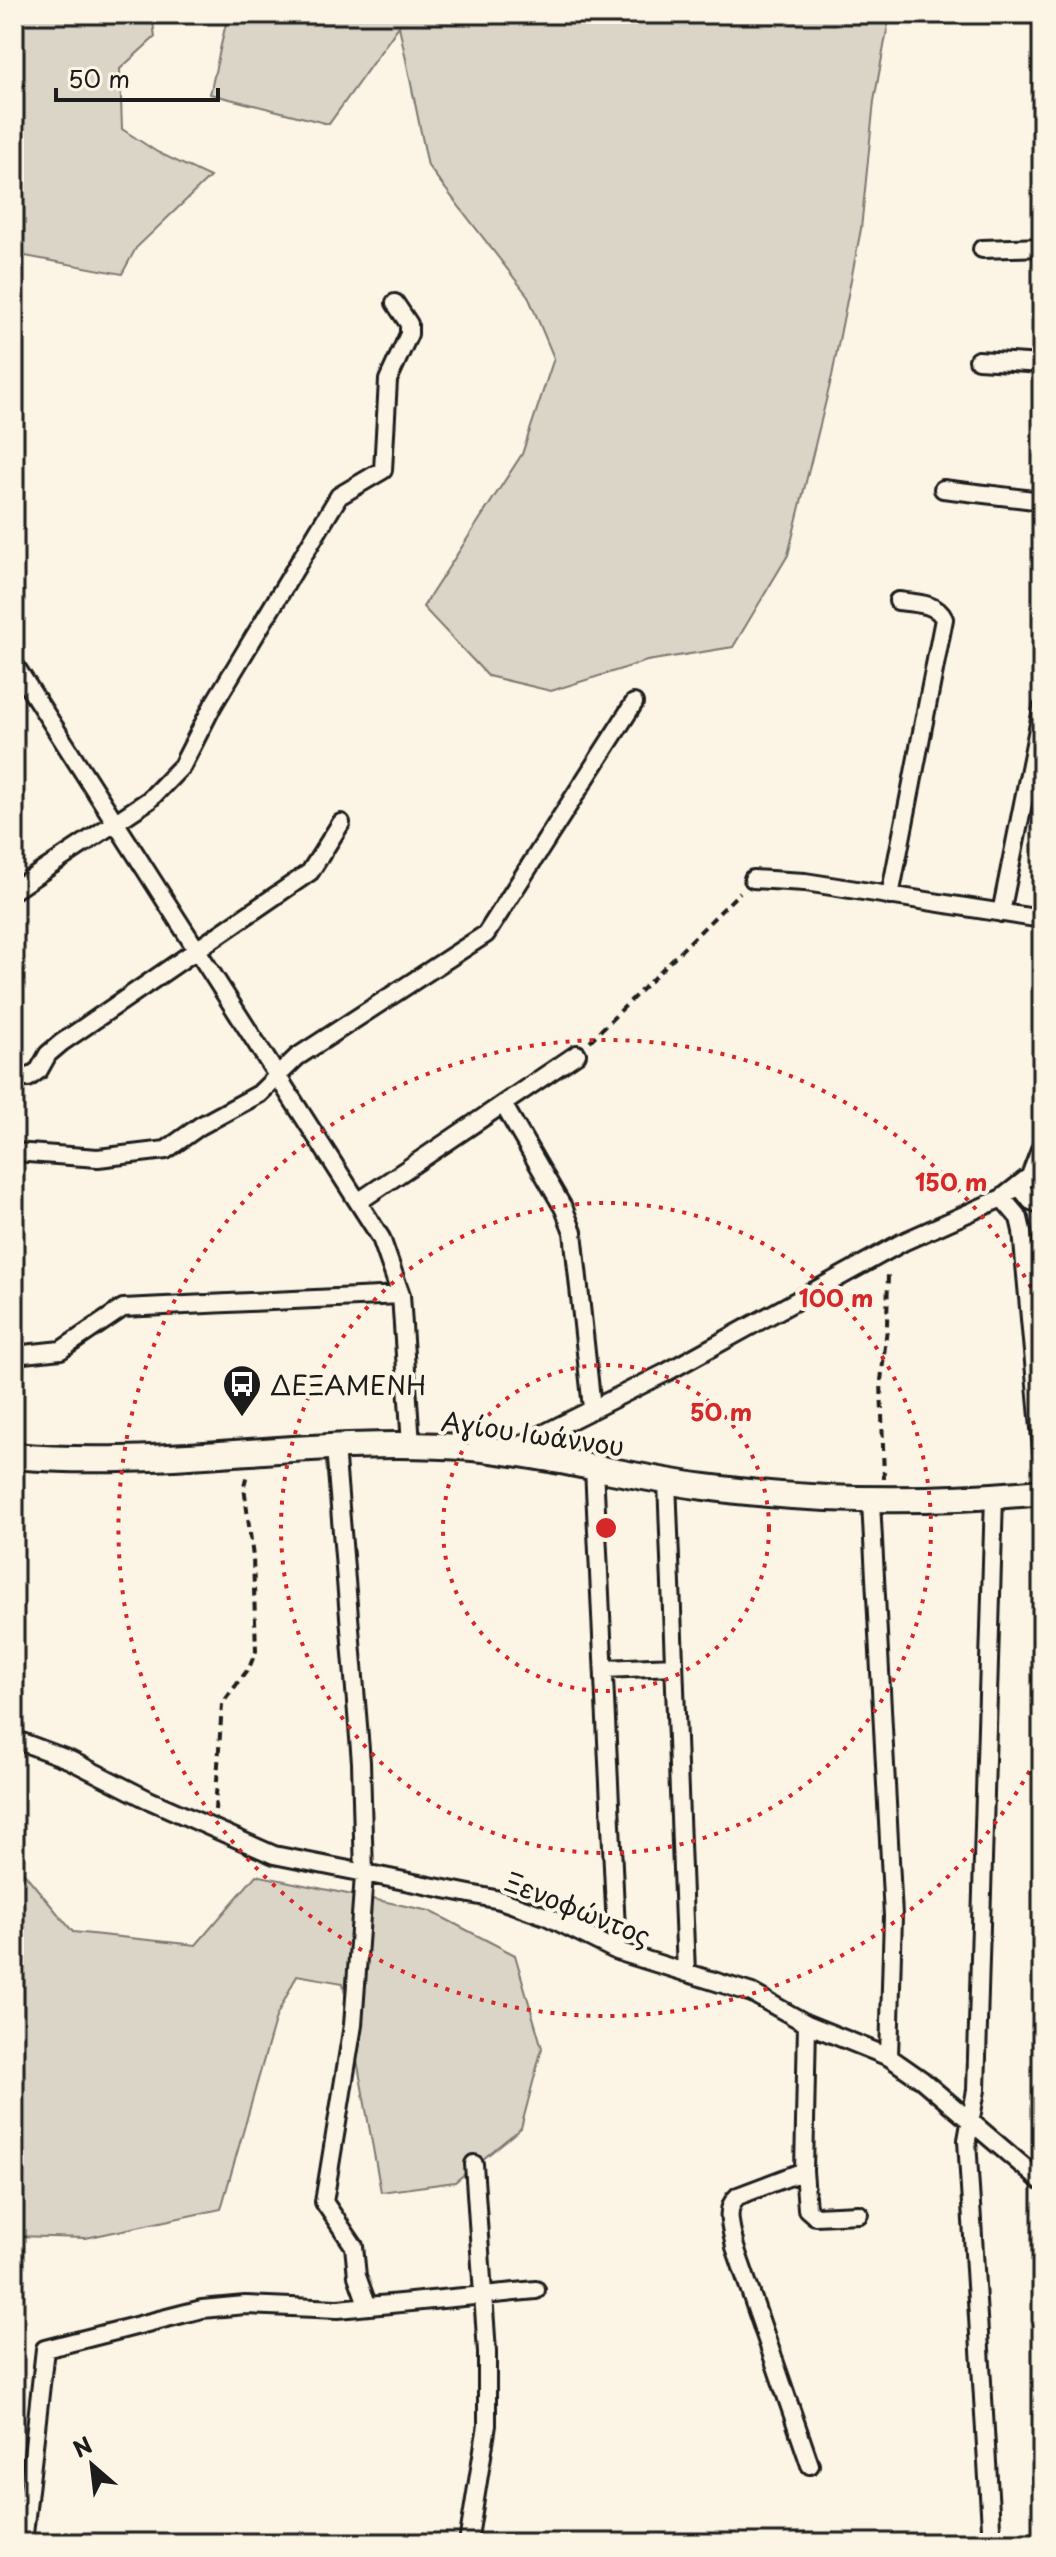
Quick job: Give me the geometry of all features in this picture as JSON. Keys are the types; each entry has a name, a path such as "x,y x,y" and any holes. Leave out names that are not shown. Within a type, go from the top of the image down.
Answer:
{"street":[{"path":"982,249 1042,247"},
{"path":"14,890 149,800 182,766 213,705 339,496 383,470 388,380 409,334 409,324 395,303"},
{"path":"978,360 1042,364"},
{"path":"943,489 1042,501"},
{"path":"890,896 944,619 941,612 931,606 898,601"},
{"path":"14,664 198,947 381,1238 401,1295 411,1445"},
{"path":"14,1152 98,1158 166,1150 200,1126 259,1094 297,1057 486,934 634,703"},
{"path":"1001,913 1042,709"},
{"path":"14,1079 28,1078 61,1043 310,872 341,823"},
{"path":"753,879 805,882 1042,919"},
{"path":"358,1202 577,1054"},
{"path":"503,1104 564,1209 573,1232 592,1408"},
{"path":"507,1452 884,1254 1002,1198 1020,1187 1030,1176 1042,1145"},
{"path":"1020,1187 1031,1201 1042,1205"},
{"path":"1002,1198 1019,1218 1022,1231 1042,1450"},
{"path":"14,1355 61,1350 123,1308 401,1295"},
{"name":"Αγίου Ιωάννου","path":"14,1456 80,1462 411,1445 507,1452 667,1481 878,1502 1042,1492"},
{"path":"335,1447 361,1762 364,1875 353,2025 324,2202 354,2246 357,2276 367,2304"},
{"path":"594,1468 617,1951"},
{"path":"667,1481 686,1973"},
{"path":"992,2543 968,2171 969,2119 976,2076 994,1497"},
{"path":"878,1502 893,1916 889,2057"},
{"path":"605,1669 674,1666"},
{"name":"Ξενοφώντος","path":"14,1739 81,1765 274,1855 500,1900 546,1916 617,1951 752,1993 807,2024 889,2057 969,2119 1042,2182"},
{"path":"807,2024 804,2171 809,2213 815,2216 859,2214"},
{"path":"468,2543 487,2425 487,2352 474,2164"},
{"path":"804,2171 738,2196 731,2202 729,2212 735,2247 810,2465"},
{"path":"23,2543 45,2349 202,2309 281,2305 338,2309 536,2290"}],"path":[{"path":"577,1054 753,879"},
{"path":"878,1502 888,1291 884,1254"},
{"path":"214,1828 222,1704 249,1668 256,1651 253,1557 244,1486 252,1453"}],"shaded area":[{"path":"14,14 152,14 155,37 120,69 122,129 157,152 210,177 136,248 122,274 14,254"},
{"path":"228,14 890,14 874,101 861,229 832,376 788,555 733,647 647,661 551,691 488,676 423,607 522,454 554,358 528,296 428,166 399,26 329,124 210,94"},
{"path":"14,1861 73,1932 196,1945 256,1875 430,1911 515,1955 542,2048 521,2128 455,2182 381,2192 343,1983 297,1975 276,2017 221,2209 86,2238 14,2236"}],"place":[{"name":"ΔΕΞΑΜΕΝΗ","path":"242,1418"}]}
